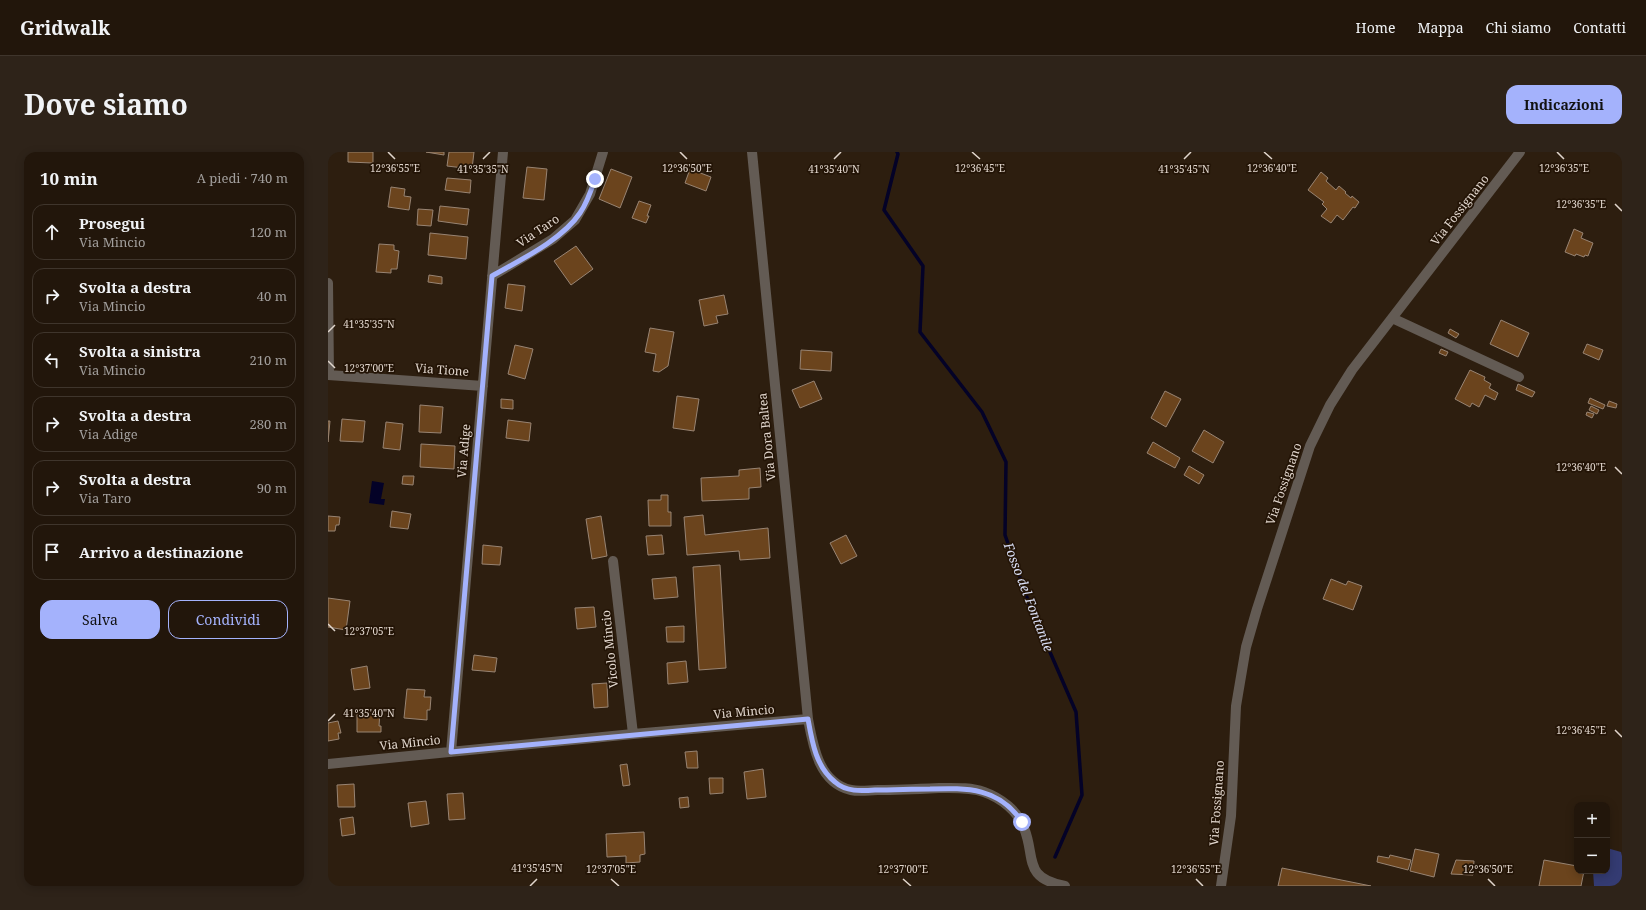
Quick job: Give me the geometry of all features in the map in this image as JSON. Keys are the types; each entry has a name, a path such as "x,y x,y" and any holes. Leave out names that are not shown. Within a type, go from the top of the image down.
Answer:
{"street":[{"name":"Via Adige","path":"451,752 503,152"},
{"name":"Via Taro","path":"492,276 553,239 575,220 590,194 603,152"},
{"name":"Via Dora Baltea","path":"752,152 808,719"},
{"name":"Via Fossignano","path":"1221,886 1231,816 1233,734 1244,659 1257,609 1299,478 1319,425 1345,380 1520,152"},
{"path":"328,283 328,375"},
{"path":"1392,318 1519,377"},
{"name":"Via Tione","path":"328,375 483,386"},
{"name":"Vicolo Mincio","path":"614,561 633,734"},
{"name":"Via Mincio","path":"328,764 633,734 808,719"},
{"path":"808,719 817,758 824,771 839,786 857,791 969,788 989,794 1008,806 1022,822 1026,833 1031,862 1038,873 1051,882 1065,886"}],"shaded area":[{"path":"372,481 384,483 381,499 385,499 384,505 369,503"},
{"path":"1610,849 1621,852 1622,886 1594,886 1593,874 1610,874"}],"building":[{"path":"348,152 373,152 373,163 348,162"},
{"path":"426,152 444,152 444,155"},
{"path":"449,152 474,152 472,169 447,166"},
{"path":"527,167 547,169 544,200 523,198"},
{"path":"611,169 632,177 620,208 599,199"},
{"path":"690,169 711,177 706,191 685,183"},
{"path":"1321,172 1328,178 1326,181 1336,190 1339,186 1351,198 1352,196 1359,202 1343,220 1337,215 1331,223 1321,216 1327,209 1322,204 1324,202 1308,190"},
{"path":"447,178 471,180 470,193 445,190"},
{"path":"391,187 405,189 404,196 411,197 409,210 388,207"},
{"path":"639,201 651,205 646,223 632,218"},
{"path":"440,206 469,209 467,225 438,221"},
{"path":"418,209 433,210 431,226 417,225"},
{"path":"1574,229 1583,233 1581,238 1593,243 1588,256 1585,255 1584,257 1576,254 1575,256 1565,252"},
{"path":"430,233 468,237 466,259 428,255"},
{"path":"379,244 394,245 394,250 399,251 397,269 391,269 391,273 376,272"},
{"path":"576,246 593,269 571,285 554,261"},
{"path":"429,275 442,277 442,284 428,282"},
{"path":"508,284 525,286 522,311 505,308"},
{"path":"724,295 728,314 716,316 718,323 704,326 699,300"},
{"path":"1501,320 1529,333 1518,357 1490,344"},
{"path":"650,328 674,332 668,366 659,372 653,371 656,354 645,352"},
{"path":"1450,329 1459,334 1456,338 1448,333"},
{"path":"1587,344 1603,350 1599,360 1583,353"},
{"path":"515,345 533,349 525,379 508,374"},
{"path":"1441,349 1448,352 1446,356 1439,353"},
{"path":"801,350 832,352 831,371 800,369"},
{"path":"1470,370 1485,377 1484,380 1491,384 1489,388 1498,393 1495,400 1485,395 1479,407 1472,403 1470,407 1455,399"},
{"path":"814,381 822,399 800,408 792,390"},
{"path":"1518,384 1535,392 1532,397 1516,390"},
{"path":"1165,391 1181,399 1166,427 1151,418"},
{"path":"677,396 699,399 694,431 673,428"},
{"path":"1590,398 1605,405 1603,409 1588,403"},
{"path":"501,399 513,400 513,409 501,408"},
{"path":"1609,401 1617,404 1616,408 1607,406"},
{"path":"420,405 443,407 441,433 419,432"},
{"path":"1591,406 1599,410 1597,414 1589,410"},
{"path":"1587,412 1594,414 1592,418 1586,415"},
{"path":"342,419 365,421 363,442 340,441"},
{"path":"508,420 531,423 529,441 506,438"},
{"path":"328,421 330,421 328,442"},
{"path":"386,422 403,424 400,450 383,448"},
{"path":"1204,430 1224,442 1213,463 1192,451"},
{"path":"1153,442 1180,458 1175,468 1147,453"},
{"path":"421,444 455,446 454,469 420,467"},
{"path":"1189,466 1204,475 1199,484 1184,475"},
{"path":"760,468 761,487 749,488 749,499 702,501 701,478 739,476 739,470"},
{"path":"403,476 414,476 413,485 402,484"},
{"path":"661,495 668,495 668,512 671,512 671,526 649,526 648,500 661,500"},
{"path":"392,511 411,514 408,529 390,527"},
{"path":"703,515 705,535 768,528 770,558 740,560 739,551 687,555 684,517"},
{"path":"328,516 340,517 339,525 336,525 335,531 328,531"},
{"path":"601,516 607,556 592,559 586,519"},
{"path":"662,535 664,554 648,555 646,536"},
{"path":"846,535 857,556 841,564 830,543"},
{"path":"483,545 502,547 500,565 482,564"},
{"path":"720,565 726,668 699,670 693,567"},
{"path":"676,577 678,597 654,599 652,579"},
{"path":"1331,579 1346,585 1348,581 1362,586 1353,610 1323,599"},
{"path":"328,598 350,601 346,630 328,627"},
{"path":"594,607 596,627 577,629 575,608"},
{"path":"684,626 684,642 667,642 666,627"},
{"path":"474,655 497,658 495,672 472,670"},
{"path":"686,661 688,682 668,684 667,663"},
{"path":"367,666 370,688 354,690 351,669"},
{"path":"607,683 608,707 594,708 592,684"},
{"path":"407,689 425,690 424,697 431,697 430,710 427,710 427,720 404,718"},
{"path":"357,710 380,711 379,726 381,726 381,732 357,732"},
{"path":"338,721 341,733 338,733 339,739 328,741 328,723"},
{"path":"697,751 698,768 687,768 685,752"},
{"path":"627,764 630,785 623,786 620,765"},
{"path":"763,769 766,797 747,799 744,772"},
{"path":"709,778 723,778 723,793 710,794"},
{"path":"354,784 355,807 338,807 337,785"},
{"path":"463,793 465,819 449,820 447,794"},
{"path":"688,797 689,807 680,808 679,798"},
{"path":"426,801 429,824 411,827 408,803"},
{"path":"353,817 355,834 342,836 340,819"},
{"path":"644,832 645,854 640,855 640,862 626,863 626,856 607,857 606,834"},
{"path":"1415,849 1439,854 1434,877 1410,871"},
{"path":"1390,855 1411,860 1408,870 1377,862 1378,856 1389,858"},
{"path":"1456,860 1474,861 1473,875 1451,874"},
{"path":"1544,860 1574,865 1574,874 1583,874 1581,886 1539,886"},
{"path":"1282,868 1371,886 1278,886"}],"waterway":[{"name":"Fosso del Fontanile","path":"897,152 898,154 884,210 923,266 920,332 982,412 1006,462 1005,535 1030,606 1076,712 1082,795 1055,857"}],"route":[{"path":"595,179 590,194 575,220 553,239 492,276 451,752 808,719 817,758 831,780 839,786 857,791 969,788 994,796 1008,806 1022,822"}]}
